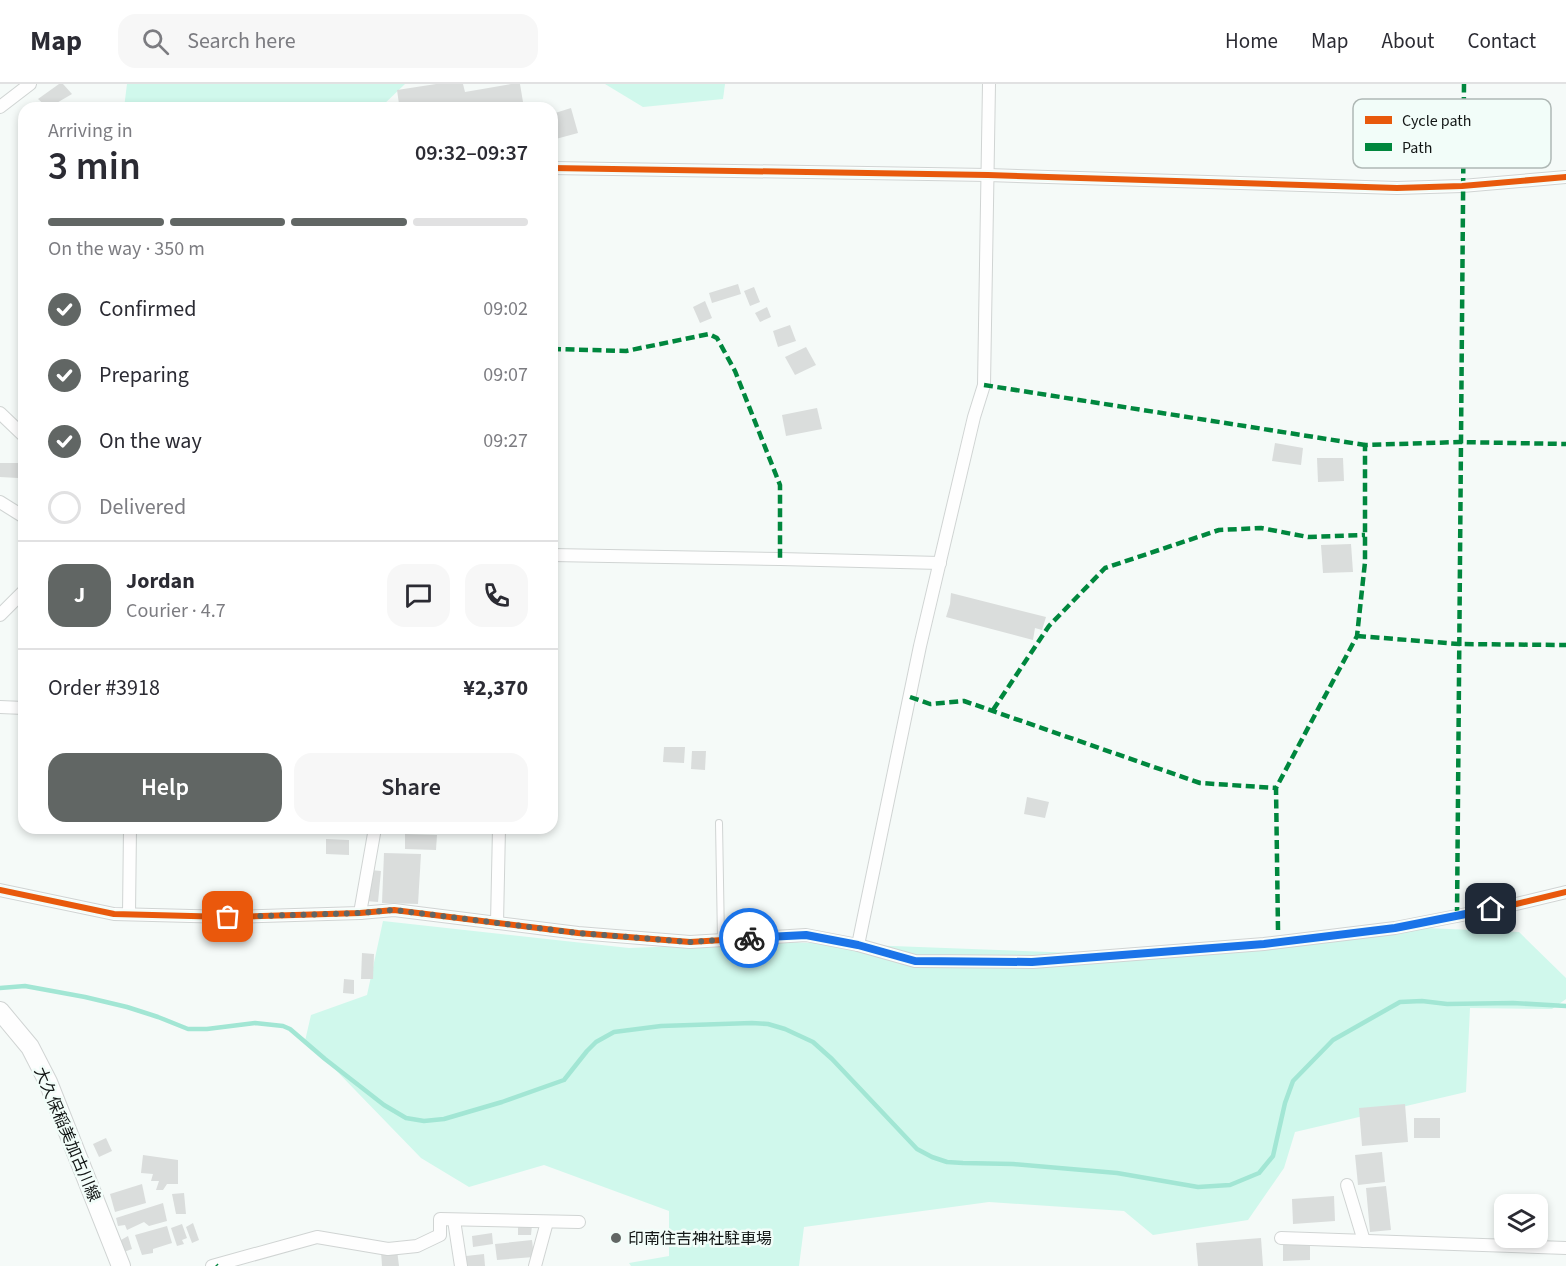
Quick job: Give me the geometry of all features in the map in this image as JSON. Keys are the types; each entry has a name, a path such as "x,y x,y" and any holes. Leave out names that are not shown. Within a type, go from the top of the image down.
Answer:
{"main road":[{"name":"大久保稲美加古川線","path":"0,1011 30,1047 48,1082 122,1266"}],"street":[{"path":"0,107 30,84"},
{"path":"858,945 918,656 974,417 984,385 989,84"},
{"path":"558,168 988,175 1396,188 1462,186 1566,177"},
{"path":"0,413 18,430"},
{"path":"0,502 18,513"},
{"path":"558,555 940,563"},
{"path":"0,615 18,597"},
{"path":"0,707 18,708"},
{"path":"129,914 130,834"},
{"path":"360,913 374,834"},
{"path":"497,923 499,834"},
{"path":"0,890 114,914 228,917 394,910 578,933 690,942 806,935 858,945 915,961 1032,962 1264,944 1395,928 1508,906 1566,891"},
{"path":"1347,1185 1364,1241"},
{"path":"212,1266 317,1237 388,1249 417,1246 440,1235 440,1219 579,1222"},
{"path":"454,1220 461,1266"},
{"path":"535,1266 547,1222"},
{"path":"1281,1238 1566,1248"}],"lane":[{"path":"719,823 721,940"}],"green space":[{"path":"127,84 405,84 386,102 125,102"},
{"path":"605,84 725,84 723,99 643,107"},
{"path":"383,921 629,948 787,942 1157,956 1403,927 1519,932 1566,978 1566,999 1552,1009 1470,1008 1466,1092 1295,1132 1284,1168 1248,1220 1153,1235 1124,1211 989,1202 804,1227 799,1266 631,1266 629,1263 669,1256 669,1211 544,1165 469,1187 421,1158 305,1041 311,1015 367,995"}],"building":[{"path":"59,84 63,84 72,94 58,102 41,102 38,99"},
{"path":"436,84 463,84 465,92 520,84 523,102 399,102 397,90"},
{"path":"571,108 578,133 558,138 558,112"},
{"path":"738,284 741,294 712,303 709,293"},
{"path":"754,287 760,302 750,306 744,291"},
{"path":"705,301 712,318 700,323 693,307"},
{"path":"767,307 771,317 760,322 755,313"},
{"path":"790,325 796,341 778,347 773,331"},
{"path":"806,347 816,365 795,375 785,357"},
{"path":"817,408 822,429 786,436 782,415"},
{"path":"1275,443 1303,448 1301,465 1272,461"},
{"path":"1317,458 1343,458 1344,481 1318,482"},
{"path":"0,463 18,463 18,478 0,477"},
{"path":"1351,544 1353,572 1323,573 1321,545"},
{"path":"951,593 1046,617 1042,630 1035,628 1033,640 946,617"},
{"path":"664,747 685,747 684,763 663,762"},
{"path":"692,751 706,751 705,770 691,769"},
{"path":"1027,797 1049,802 1045,818 1024,814"},
{"path":"405,834 437,835 436,850 405,849"},
{"path":"326,839 349,840 349,855 326,854"},
{"path":"384,853 421,854 418,904 382,903"},
{"path":"370,870 381,871 378,902 366,901"},
{"path":"362,953 374,954 373,979 361,979"},
{"path":"344,979 354,980 354,994 343,993"},
{"path":"1405,1104 1408,1142 1362,1146 1359,1108"},
{"path":"1414,1118 1440,1118 1440,1138 1414,1138"},
{"path":"106,1138 112,1151 99,1157 93,1144"},
{"path":"1382,1152 1385,1182 1358,1185 1355,1155"},
{"path":"143,1155 178,1160 178,1184 167,1184 163,1190 156,1190 159,1181 151,1181 153,1174 141,1173"},
{"path":"142,1184 146,1203 115,1212 110,1194"},
{"path":"1386,1186 1391,1230 1370,1232 1366,1188"},
{"path":"184,1193 186,1214 176,1214 172,1194"},
{"path":"1334,1196 1335,1221 1293,1224 1292,1199"},
{"path":"163,1203 167,1221 149,1226 144,1222 127,1230 125,1225 118,1226 116,1218"},
{"path":"193,1223 199,1240 192,1243 186,1227"},
{"path":"182,1224 187,1238 182,1240 184,1244 177,1246 171,1228"},
{"path":"518,1225 532,1225 531,1235 518,1235"},
{"path":"167,1226 172,1243 153,1249 153,1253 142,1255 135,1235"},
{"path":"492,1233 493,1244 473,1247 472,1236"},
{"path":"128,1236 132,1249 124,1252 121,1240"},
{"path":"1261,1238 1263,1266 1198,1266 1196,1243"},
{"path":"532,1240 534,1257 497,1260 495,1244"},
{"path":"1310,1243 1310,1260 1283,1261 1283,1244"},
{"path":"397,1250 399,1266 382,1266 381,1251"},
{"path":"484,1254 485,1266 467,1266 466,1256"}],"waterway":[{"path":"0,988 25,986 85,997 127,1007 188,1029 255,1023 283,1026 290,1029 384,1105 406,1118 424,1121 444,1119 564,1080 596,1042 614,1032 661,1026 768,1024 813,1042 917,1149 932,1157 947,1162 1013,1164 1117,1173 1198,1187 1230,1185 1259,1173 1273,1156 1285,1103 1293,1081 1333,1040 1400,1002 1566,1006"}],"marked path":[{"path":"1464,84 1464,99"},
{"path":"1457,916 1463,168"},
{"path":"558,349 626,351 709,334 717,338 735,371 780,485 780,559"},
{"path":"984,385 1365,445"},
{"path":"1278,930 1276,788 1357,636 1365,562 1365,445 1460,442 1566,444"},
{"path":"993,710 1049,626 1105,568 1219,530 1261,528 1308,537 1365,535"},
{"path":"1357,636 1459,644 1566,645"},
{"path":"910,697 930,704 964,701 1200,783 1276,788"}],"cycle path":[{"path":"558,168 988,175 1397,188 1462,186 1566,177"},
{"path":"0,890 114,914 229,917 394,910 578,933 690,942 806,935 858,945 915,961 1033,962 1264,944 1395,928 1566,892"}],"way so far":[{"path":"228,917 394,910 578,933 690,942 749,938"}],"place":[{"name":"印南住吉神社駐車場","path":"616,1238"}],"route":[{"path":"749,938 806,935 858,945 915,961 1032,962 1264,944 1395,928 1491,909"}]}
